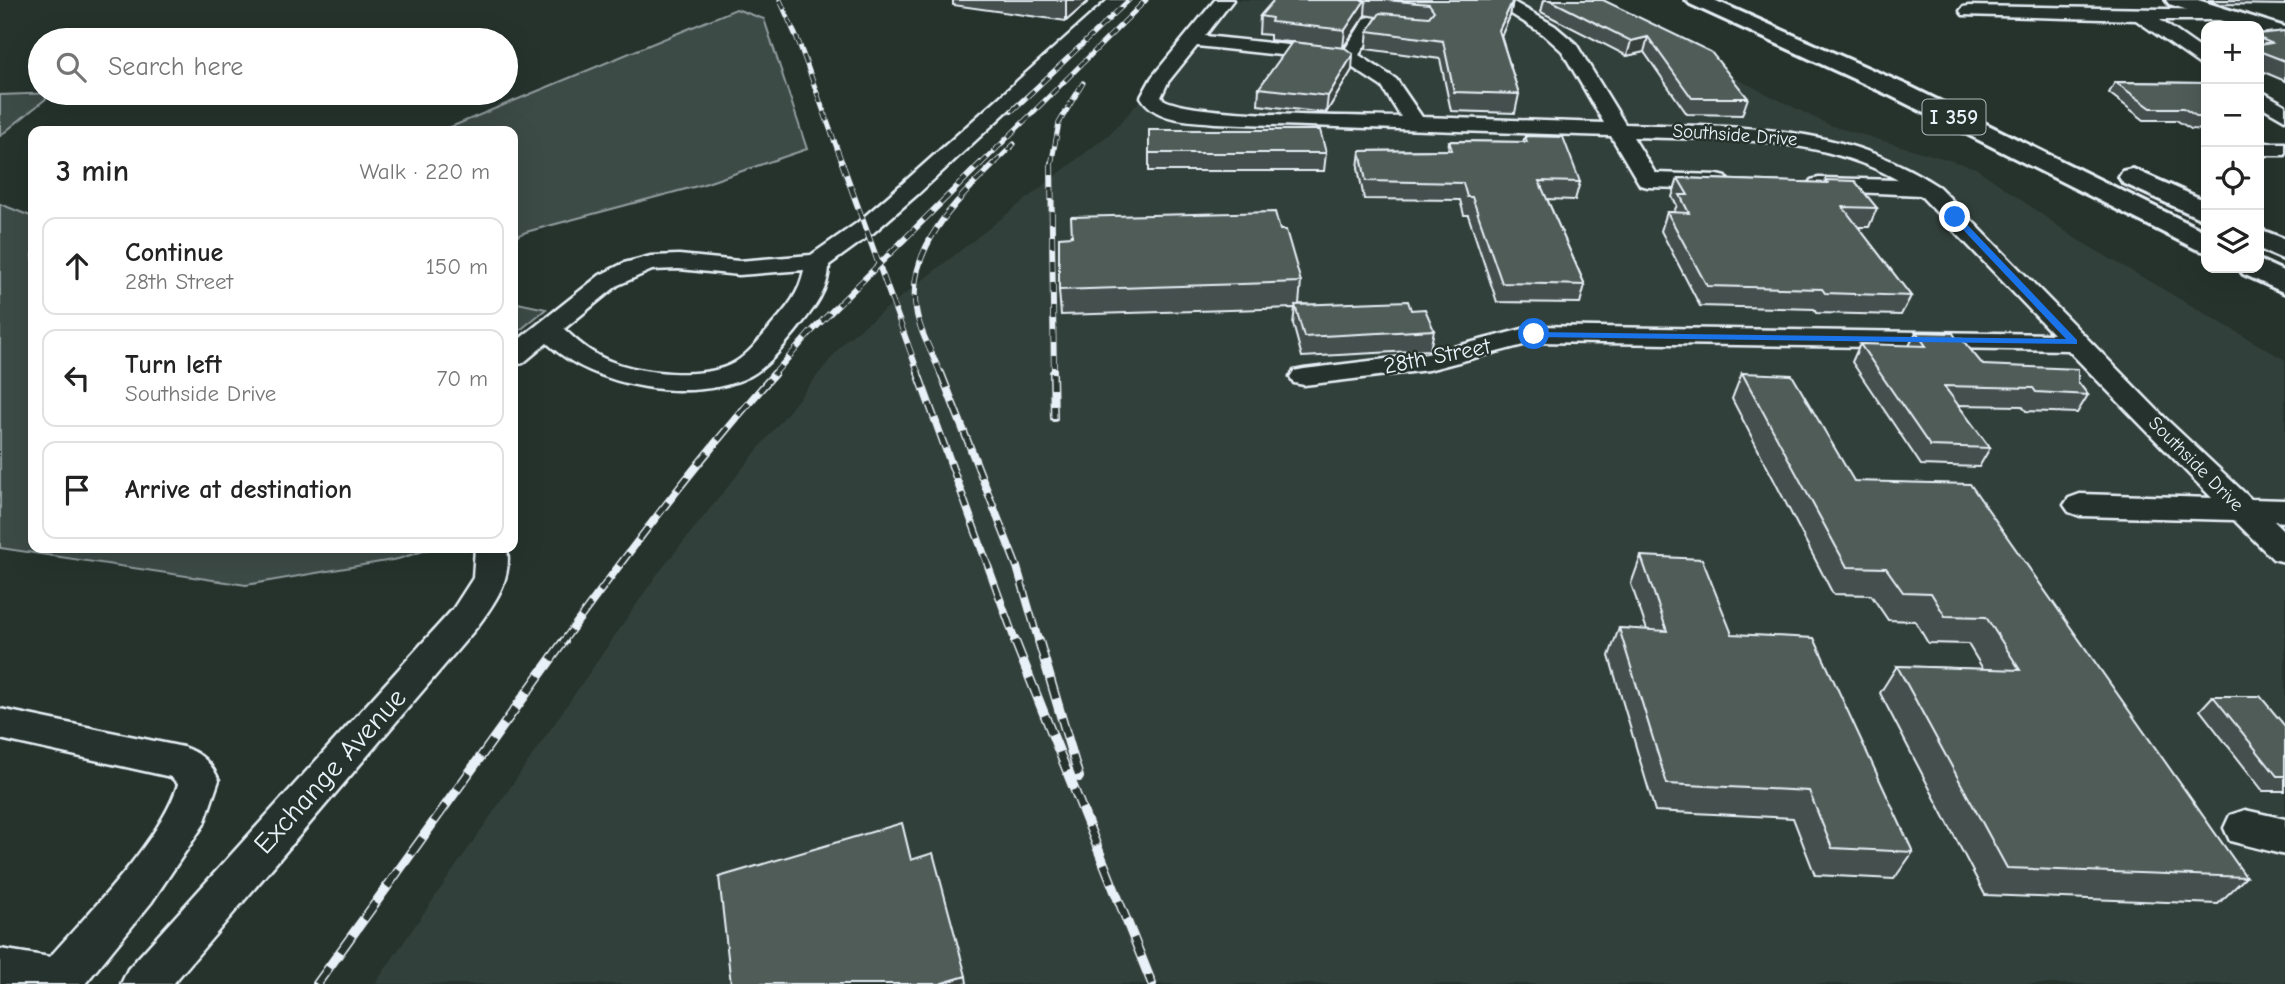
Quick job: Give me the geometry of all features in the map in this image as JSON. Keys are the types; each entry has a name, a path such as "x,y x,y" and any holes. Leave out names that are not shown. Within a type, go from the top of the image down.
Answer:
{"main road":[{"name":"I 359","path":"1697,0 1946,113 2201,240"},
{"name":"I 359","path":"1744,0 2000,114"},
{"path":"2176,0 2285,34"},
{"path":"2117,169 2202,210"},
{"path":"2264,241 2285,251"},
{"path":"2264,273 2285,284"}],"street":[{"path":"518,353 609,280 633,268 651,263 679,262 739,268 817,262 865,228 910,189 1118,0"},
{"name":"Southside Drive","path":"1224,0 1154,89 1151,96 1156,105 1172,112 1215,117 1738,133 1801,138 1874,159 1897,169 1925,188 2074,342 2285,551"},
{"path":"1498,0 1549,30 1569,48 1648,180 1745,183"},
{"path":"1969,10 2142,16 2225,15"},
{"path":"2142,16 2201,57"},
{"path":"1349,57 1371,22 1420,28"},
{"path":"1192,40 1349,57 1389,83 1415,123"},
{"path":"2264,99 2285,114"},
{"path":"910,189 988,132 1012,111"},
{"path":"2264,149 2285,149"},
{"path":"1801,184 1925,188"},
{"path":"549,329 569,350 598,366 650,377 710,381 741,370 761,354 812,292 817,277 817,262"},
{"name":"28th Street","path":"1304,377 1428,362 1534,334 2074,342"},
{"path":"2080,505 2285,510"},
{"name":"Exchange Avenue","path":"144,984 465,618 485,591 494,565 492,553"},
{"path":"0,724 183,763 199,780 190,812 144,878 58,982 0,971"},
{"path":"2245,828 2285,837"}],"shaded area":[{"path":"1230,0 1579,0 1829,125 1976,168 2078,240 2285,360 2285,984 375,984 656,576 846,340 1112,132"},
{"path":"736,9 764,19 807,149 701,185 518,236 518,126 453,126 504,105 518,105 518,99"},
{"path":"28,94 28,105 38,105 0,136 0,95"},
{"path":"0,204 28,215 28,552 0,548"},
{"path":"518,303 546,309 518,332"},
{"path":"33,553 417,553 398,559 246,585"}],"building":[{"path":"1274,0 1365,0 1345,30 1271,22 1272,18 1260,16"},
{"path":"1386,0 1513,0 1499,30 1519,94 1454,92 1443,41 1368,31 1380,13 1429,17 1434,11 1429,4"},
{"path":"1550,0 1603,0 1711,52 1748,98 1692,98 1648,37 1631,41"},
{"path":"2285,31 2285,61 2264,53 2264,44 2271,43 2264,40 2264,33"},
{"path":"1292,42 1345,48 1353,54 1328,96 1259,88"},
{"path":"2115,82 2201,83 2201,117 2183,108 2151,108"},
{"path":"1149,130 1320,130 1326,153 1149,153"},
{"path":"1525,136 1563,137 1580,182 1539,181 1585,285 1502,283 1472,197 1467,197 1463,183 1366,181 1360,151 1452,150 1449,141 1527,142"},
{"path":"1678,178 1828,183 1826,180 1855,181 1877,208 1843,207 1911,296 1825,293 1822,289 1707,286 1667,212 1689,213 1680,195 1688,195"},
{"path":"1275,212 1280,230 1286,230 1301,282 1059,290 1059,237 1072,236 1071,217"},
{"path":"1408,301 1411,310 1425,309 1434,330 1304,337 1295,305"},
{"path":"1916,332 1953,333 1956,338 1961,338 1983,365 2078,369 2078,382 2088,395 2036,392 2033,388 1944,386 1990,448 1930,446 1860,344 1926,346"},
{"path":"1742,373 1792,375 1854,481 1970,484 2246,877 2007,868 1897,666 2020,670 1986,617 1945,616 1931,593 1903,592 1886,568 1847,567"},
{"path":"1641,556 1702,559 1732,634 1814,638 1913,852 1832,848 1809,791 1667,784 1619,628 1667,631"},
{"path":"2213,696 2260,696 2285,726 2285,776 2277,776"},
{"path":"902,823 911,860 933,853 966,976 942,984 731,984 719,877"}],"railway":[{"path":"780,0 799,43 843,165"},
{"path":"1012,111 1129,0"},
{"path":"980,165 1146,0"},
{"path":"1051,165 1059,123 1083,83"},
{"path":"941,375 923,334 916,309 915,287 919,266 926,246 950,210 1014,144"},
{"path":"842,163 879,265"},
{"path":"879,265 981,163"},
{"path":"1051,165 1054,375"},
{"path":"773,375 810,333 879,265"},
{"path":"879,265 919,375"},
{"path":"562,643 666,505 775,373"},
{"path":"918,373 1016,643"},
{"path":"941,373 1017,567 1039,643"},
{"path":"1053,373 1054,418"},
{"path":"317,984 564,641"},
{"path":"1015,641 1152,984"},
{"path":"1039,641 1079,777"}],"route":[{"path":"1534,334 2074,342 1955,217"}]}
